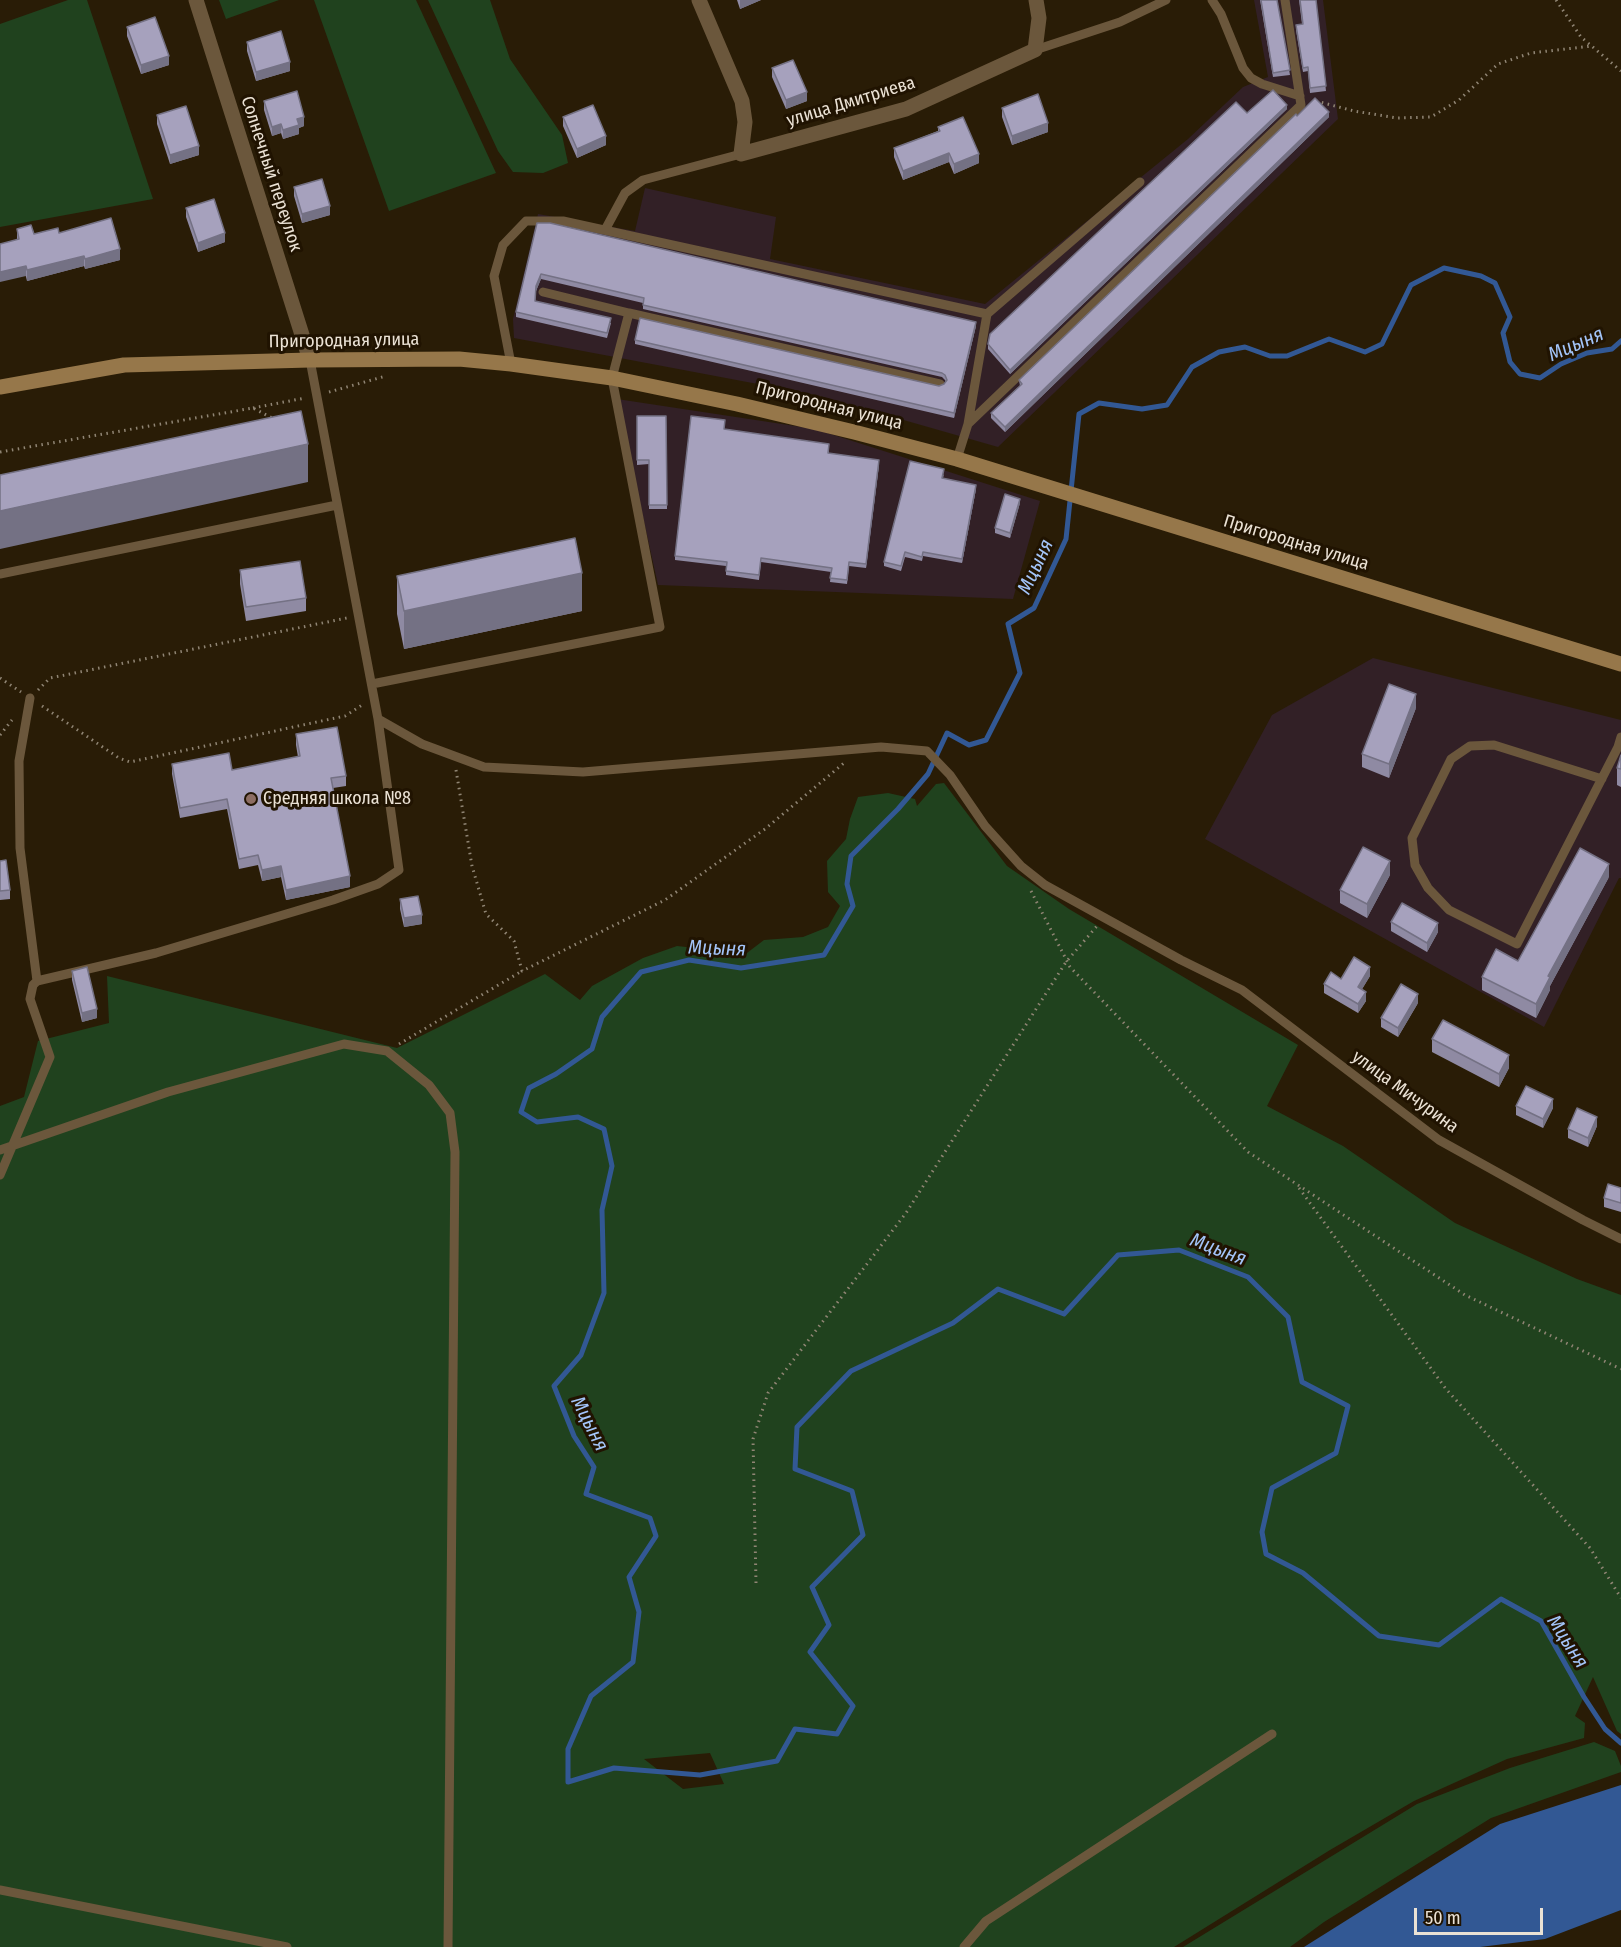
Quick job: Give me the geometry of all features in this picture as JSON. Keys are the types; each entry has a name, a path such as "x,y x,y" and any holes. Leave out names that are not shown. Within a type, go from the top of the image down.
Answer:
{"street":[{"name":"Солнечный переулок","path":"196,0 310,360"},
{"path":"699,0 742,100 745,122 741,154"},
{"path":"1035,50 1039,18 1036,0"},
{"name":"улица Дмитриева","path":"741,154 906,109 1035,50"},
{"name":"Пригородная улица","path":"0,387 124,365 310,360 459,359 612,378 737,404 957,459 1621,664"}],"lane":[{"path":"1035,50 1120,22 1166,0"},
{"path":"1212,0 1221,14 1243,68 1251,78 1262,84 1300,96"},
{"path":"968,424 1301,105 1285,0"},
{"path":"605,230 625,193 643,180 741,154"},
{"path":"957,459 968,424 987,314 1140,182"},
{"path":"510,364 495,276 503,245 526,221 563,221 987,314"},
{"path":"543,292 940,384"},
{"path":"372,684 660,627 612,378 629,313"},
{"path":"0,1175 50,1057 30,999 33,985 37,981 156,953 333,900 378,884 399,870 372,684 310,360"},
{"path":"0,574 338,505"},
{"path":"30,698 19,760 20,848 37,981"},
{"path":"378,719 422,744 484,767 584,772 862,748"},
{"path":"1602,778 1494,745 1470,746 1451,759 1412,838 1415,865 1428,888 1449,910 1517,944 1618,747 1621,737"},
{"name":"улица Мичурина","path":"862,748 881,747 927,751 950,775 985,826 1021,866 1045,885 1181,960 1242,990 1439,1140 1621,1239"},
{"path":"0,1150 168,1092 344,1044 387,1051 429,1085 450,1113 455,1152 448,1947"},
{"path":"964,1947 986,1921 1272,1734"},
{"path":"0,1890 287,1947"}],"path":[{"path":"1556,0 1581,37 1621,71"},
{"path":"1300,96 1354,111 1397,118 1431,117 1459,100 1498,64 1531,53 1592,46"},
{"path":"0,452 316,396 393,374"},
{"path":"253,408 274,419"},
{"path":"30,698 50,678 359,616"},
{"path":"0,678 119,758 130,762 345,716 374,697"},
{"path":"387,1051 522,971 665,900 765,829 862,748"},
{"path":"454,756 472,866 486,914 514,941 522,971"},
{"path":"1021,866 1036,904 1070,967 1248,1152 1465,1295 1621,1370"},
{"path":"756,1583 753,1439 768,1393 906,1213 1066,962 1104,918"},
{"path":"1297,1185 1446,1389 1590,1548 1621,1598"}],"shaded area":[{"path":"1254,0 1323,0 1338,119 998,447 816,395 514,338 513,319 538,214 635,231 645,188 776,217 770,259 985,304 1188,139 1243,87 1268,77"},
{"path":"617,399 815,429 1040,501 1013,599 658,585"},
{"path":"1373,658 1621,720 1621,878 1544,1027 1205,839 1272,715"}],"green space":[{"path":"68,0 87,0 153,199 0,227 0,24"},
{"path":"219,0 279,0 226,19"},
{"path":"314,0 416,0 496,173 389,211"},
{"path":"428,0 490,0 510,59 562,135 568,163 543,173 513,172 498,151"},
{"path":"944,783 1007,866 1069,909 1298,1045 1267,1106 1343,1146 1455,1223 1577,1279 1621,1295 1621,1734 1617,1731 1593,1677 1575,1716 1585,1723 1584,1738 1507,1759 1414,1801 1174,1947 0,1947 0,1106 24,1097 38,1041 109,1023 107,976 397,1048 545,974 580,1000 592,986 643,958 677,946 704,949 726,956 743,956 764,940 803,937 828,927 840,906 828,892 827,861 846,839 858,797 888,793 915,799 917,806 936,784","holes":["710,1753 724,1784 683,1789 644,1759"]},
{"path":"1594,1742 1615,1751 1621,1772 1491,1818 1324,1922 1290,1947 1183,1947 1417,1804 1510,1768"}],"water":[{"path":"1621,1785 1621,1910 1545,1939 1480,1947 1304,1947 1500,1824"}],"building":[{"path":"1261,0 1277,0 1290,70 1273,73"},
{"path":"1300,0 1316,0 1326,86 1310,88 1308,67 1303,68 1296,25 1303,24"},
{"path":"155,17 169,56 141,65 127,27"},
{"path":"281,31 290,62 256,72 247,42"},
{"path":"793,60 807,92 786,100 772,68"},
{"path":"1273,90 1287,105 1010,370 988,344 990,334 1236,102 1247,113"},
{"path":"297,91 304,117 297,119 299,125 283,130 281,124 272,127 264,101"},
{"path":"1038,94 1048,123 1012,136 1002,108"},
{"path":"1315,98 1329,112 1005,427 991,413 1022,384 1019,380"},
{"path":"593,105 606,136 577,149 563,117"},
{"path":"186,106 199,146 170,155 157,115"},
{"path":"963,117 979,154 954,164 949,153 903,171 894,148 940,131 938,127"},
{"path":"322,179 330,206 302,214 294,187"},
{"path":"214,199 225,233 198,243 186,208"},
{"path":"111,218 120,249 85,259 84,256 27,270 26,266 0,272 0,244 19,239 17,229 31,225 34,234 58,228 59,233"},
{"path":"537,223 550,223 976,322 954,413 635,340 640,318 939,386 947,380 942,373 643,305 644,298 541,274 536,286 535,301 611,318 607,333 516,312"},
{"path":"301,411 308,444 0,511 0,475"},
{"path":"637,416 666,416 667,505 649,505 649,460 637,460"},
{"path":"691,416 725,420 724,429 829,444 828,453 879,460 866,564 849,562 847,580 830,578 832,568 761,558 759,575 726,571 727,562 675,556"},
{"path":"910,461 944,469 942,478 976,485 962,559 923,552 922,557 905,552 901,566 884,562"},
{"path":"1005,494 1020,499 1010,533 995,528"},
{"path":"575,538 582,573 404,611 397,576"},
{"path":"300,561 306,598 246,607 240,570"},
{"path":"1389,684 1416,694 1389,764 1362,754"},
{"path":"337,727 346,776 331,778 350,876 286,890 281,866 262,870 258,855 239,859 227,799 180,808 172,764 229,753 232,770 300,756 296,734"},
{"path":"1621,755 1621,769 1617,768"},
{"path":"1363,847 1390,861 1367,904 1340,890"},
{"path":"1580,848 1609,864 1548,976 1550,977 1536,1004 1482,977 1496,949 1518,961"},
{"path":"6,860 10,890 0,891 0,861"},
{"path":"418,896 422,915 404,918 400,899"},
{"path":"1402,903 1438,923 1427,943 1391,922"},
{"path":"1354,957 1370,967 1358,987 1366,992 1358,1004 1324,984 1331,972 1341,979"},
{"path":"87,967 97,1009 82,1013 72,971"},
{"path":"1401,984 1418,994 1398,1028 1381,1018"},
{"path":"1443,1020 1509,1055 1499,1074 1432,1039"},
{"path":"1526,1086 1553,1099 1543,1119 1516,1106"},
{"path":"1577,1108 1597,1117 1588,1138 1568,1129"},
{"path":"1608,1184 1621,1188 1621,1203 1604,1198"}],"waterway":[{"name":"Мцыня","path":"1621,341 1612,349 1587,353 1561,364 1540,378 1520,374 1510,362 1503,333 1510,317 1495,283 1481,276 1444,268 1411,285 1382,344 1365,352 1329,339 1287,356 1270,356 1245,347 1219,352 1192,367 1167,405 1142,409 1099,403 1079,414 1066,539 1034,608 1008,624 1020,673 986,740 969,745 947,733 928,774 898,809 851,856 847,884 853,906 824,955 741,968 689,960 641,972 602,1017 592,1049 556,1074 529,1088 521,1112 537,1122 578,1117 604,1129 612,1166 602,1210 604,1293 581,1355 554,1386 574,1436 594,1467 586,1494 650,1518 656,1536 629,1577 639,1612 633,1662 591,1696 568,1749 568,1782 614,1768 700,1775 777,1761 795,1729 837,1734 853,1706 810,1652 829,1625 812,1587 863,1535 852,1491 795,1469 797,1427 851,1371 953,1323 998,1289 1064,1314 1118,1255 1179,1250 1248,1277 1288,1317 1302,1382 1348,1406 1336,1453 1272,1488 1262,1532 1266,1554 1303,1573 1379,1636 1439,1645 1501,1599 1541,1621 1584,1697 1605,1729 1621,1743"}],"place":[{"name":"Средняя школа №8","path":"251,799"}]}
